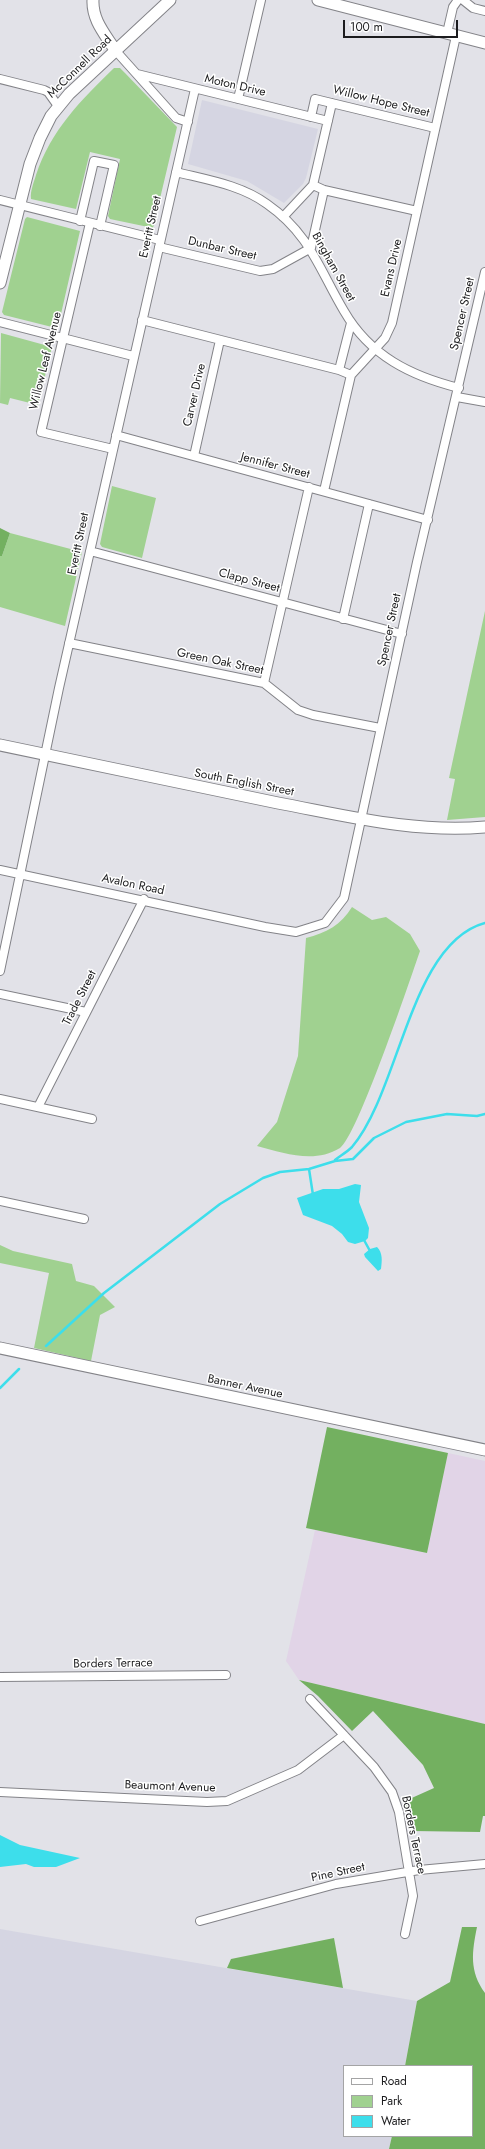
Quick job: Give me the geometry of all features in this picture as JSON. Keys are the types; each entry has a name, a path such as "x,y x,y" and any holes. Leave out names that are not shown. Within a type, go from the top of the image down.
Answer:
{"street":[{"path":"93,0 93,10 97,23 115,50 176,118 188,122"},
{"name":"McConnell Road","path":"0,283 18,205 30,164 40,138 58,106 115,50 170,0"},
{"path":"238,99 261,0"},
{"path":"318,0 485,43"},
{"name":"Evans Drive","path":"351,375 385,338 392,323 435,128 452,35 453,7 458,0"},
{"path":"463,0 473,8 485,11"},
{"name":"Moton Drive","path":"137,74 328,121"},
{"path":"0,79 44,90 48,92 58,106"},
{"name":"Everitt Street","path":"0,971 44,754 133,356 195,89"},
{"name":"Willow Hope Street","path":"311,117 315,99 435,128"},
{"path":"284,217 313,185 332,103"},
{"path":"80,221 94,161 114,165 100,226"},
{"name":"Bingham Street","path":"176,172 243,190 263,201 284,217 303,236 311,248 344,312 376,349 402,369 434,382 459,388"},
{"path":"313,185 324,190 417,210"},
{"path":"311,248 324,190"},
{"name":"Dunbar Street","path":"0,200 90,223 159,244 260,271 273,269 311,248"},
{"name":"Willow Leaf Avenue","path":"90,223 41,432 112,449"},
{"name":"Spencer Street","path":"260,926 296,932 325,923 344,898 380,728 485,272"},
{"path":"142,320 339,370 351,375 324,491"},
{"path":"0,322 133,356"},
{"path":"339,370 352,322"},
{"name":"Carver Drive","path":"194,456 220,340"},
{"path":"457,397 485,402"},
{"name":"Jennifer Street","path":"116,435 428,520"},
{"path":"264,682 308,487"},
{"path":"343,619 369,504"},
{"name":"Clapp Street","path":"90,551 402,634"},
{"name":"Green Oak Street","path":"69,643 264,682 298,710 313,715 380,728"},
{"name":"South English Street","path":"0,744 194,786 360,819 410,827 485,827"},
{"name":"Avalon Road","path":"0,870 260,926"},
{"name":"Trade Street","path":"38,1107 144,900"},
{"path":"0,994 86,1012"},
{"path":"0,1098 92,1119"},
{"path":"0,1201 84,1219"},
{"name":"Banner Avenue","path":"0,1348 485,1450"},
{"name":"Borders Terrace","path":"0,1677 226,1674"},
{"name":"Borders Terrace","path":"310,1699 374,1767 392,1792 399,1812 412,1896 405,1934"},
{"name":"Beaumont Avenue","path":"0,1792 207,1802 228,1801 298,1770 344,1735"},
{"name":"Pine Street","path":"200,1921 336,1884 409,1872 485,1864"}],"shaded area":[{"path":"202,100 318,129 306,178 303,184 284,203 247,181 188,164"},
{"path":"448,1453 485,1461 485,1724 299,1680 286,1661 315,1530 427,1553"},
{"path":"0,1929 417,2001 405,2065 343,2065 343,2137 392,2137 389,2149 0,2149"}],"green space":[{"path":"114,68 120,68 177,127 153,228 110,219 108,216 120,159 90,152 76,209 31,199 32,187 36,175 50,144 68,117"},
{"path":"27,217 80,231 58,327 56,328 4,315 2,312 25,219"},
{"path":"1,333 52,347 38,405 10,398 8,405 0,403"},
{"path":"112,486 156,498 142,558 102,547 100,544"},
{"path":"0,528 10,533 2,556 0,556"},
{"path":"10,533 82,552 65,626 0,607 0,556 2,556"},
{"path":"485,611 485,817 447,820 455,779 449,778"},
{"path":"352,907 372,920 386,917 410,934 420,951 383,1056 358,1117 348,1138 340,1148 330,1153 320,1155 299,1156 257,1146 277,1122 298,1056 306,938 320,934 338,923"},
{"path":"0,1245 13,1251 72,1264 76,1281 94,1286 115,1307 100,1315 91,1361 34,1348 49,1273 0,1263"},
{"path":"327,1427 448,1453 427,1553 306,1528"},
{"path":"299,1680 485,1724 485,1816 483,1816 480,1832 413,1831 405,1801 434,1788 423,1765 373,1711 352,1731 318,1696"},
{"path":"462,1927 477,1927 473,1961 476,1977 485,1993 485,2149 389,2149 392,2137 473,2137 473,2065 405,2065 417,2001 450,1982"},
{"path":"334,1938 343,1988 227,1968 231,1959"}],"water":[{"path":"355,1184 361,1185 359,1202 369,1228 368,1238 365,1241 355,1244 348,1242 342,1234 332,1226 303,1215 297,1198 323,1189 339,1189"},
{"path":"377,1247 381,1254 382,1260 381,1269 378,1271 364,1254 370,1249"},
{"path":"0,1835 20,1845 80,1858 56,1867 34,1867 26,1864 0,1867"}],"waterway":[{"path":"335,1160 352,1147 368,1122 382,1091 408,1022 423,988 439,959 460,936 485,923"},
{"path":"46,1346 104,1293 220,1204 263,1178 280,1172 309,1169 335,1161 353,1159 374,1138 406,1122 447,1114 477,1116 485,1114"},
{"path":"309,1169 313,1195"},
{"path":"364,1240 370,1251"},
{"path":"0,1388 19,1369"}]}
